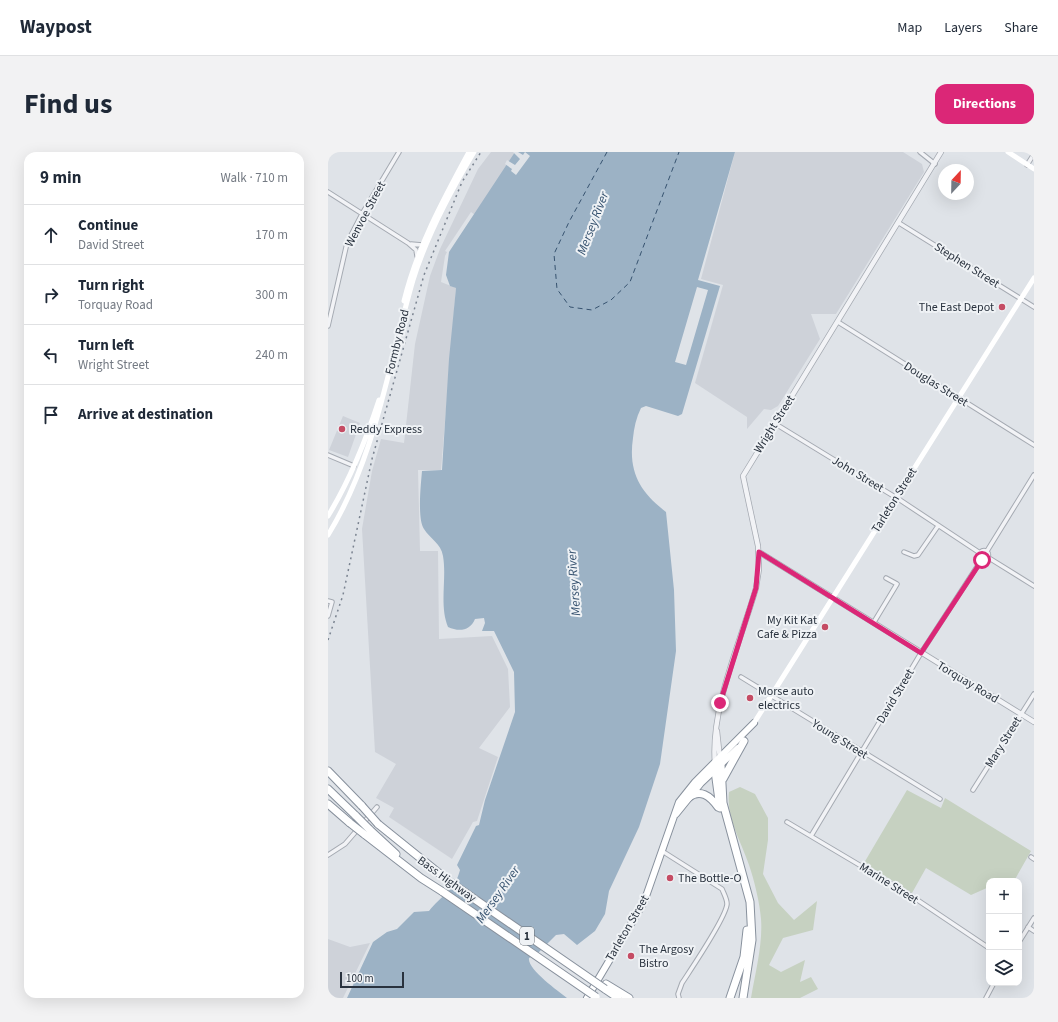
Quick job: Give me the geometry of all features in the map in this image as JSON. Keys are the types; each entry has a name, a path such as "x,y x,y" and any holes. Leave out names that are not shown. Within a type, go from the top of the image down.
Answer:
{"highway":[{"name":"Tarleton Street","path":"587,998 644,902 672,819 683,796 744,741 754,723"},
{"name":"Tarleton Street","path":"672,819 688,798 754,723"},
{"path":"722,782 725,773 744,741"},
{"path":"328,765 353,796"},
{"path":"718,765 722,782 723,803 729,831"},
{"path":"718,765 717,798 729,831 750,902 752,940 743,998"},
{"name":"Bass Highway","path":"328,771 378,824 450,882 568,964 605,987"},
{"path":"328,789 356,816 367,832"},
{"path":"688,798 695,794 705,795 715,803 722,814"},
{"path":"328,804 350,823 367,832"},
{"name":"Bass Highway","path":"367,832 421,878 596,998"},
{"path":"730,998 740,973 747,938 748,920 740,866"},
{"path":"605,987 618,998"},
{"path":"605,987 629,998"}],"main road":[{"name":"Formby Road","path":"328,516 346,484 372,421 409,281 422,244 469,152"},
{"name":"Formby Road","path":"328,534 347,502 359,473 376,421 421,258 446,204 474,152"},
{"path":"1008,152 1034,169"},
{"name":"Tarleton Street","path":"754,723 1034,278"},
{"path":"346,484 351,485 359,473"}],"street":[{"name":"Wenvoe Street","path":"328,326 347,243 362,214 399,152"},
{"path":"920,152 935,164"},
{"name":"Wright Street","path":"718,765 717,722 720,703 756,588 759,552 743,476 774,423 941,154 945,152"},
{"path":"1027,165 1034,154"},
{"path":"328,192 408,243 416,250 417,257"},
{"name":"Stephen Street","path":"899,223 1034,307"},
{"path":"408,243 414,245 422,244"},
{"name":"Douglas Street","path":"838,322 1034,446"},
{"name":"John Street","path":"774,423 896,498 980,553"},
{"path":"328,455 354,466"},
{"path":"1034,475 987,551 980,553 982,560 988,558 1034,586"},
{"path":"904,552 914,556 918,555 938,526"},
{"path":"987,551 989,554 988,558"},
{"name":"Torquay Road","path":"759,552 1034,722"},
{"name":"David Street","path":"811,836 921,653 982,560"},
{"path":"874,622 897,584 886,578"},
{"path":"328,601 332,602 328,616"},
{"name":"Young Street","path":"741,678 940,800"},
{"name":"Mary Street","path":"973,790 1034,694"},
{"path":"328,855 345,844 377,807"},
{"name":"Marine Street","path":"787,822 910,895 986,946"},
{"path":"662,851 722,889 727,905 721,919 682,983 678,994 679,998"},
{"path":"1022,937 1034,918"},
{"path":"1028,927 1034,930"},
{"path":"986,998 992,986"}],"shaded area":[{"path":"491,152 533,152 475,215 471,212 445,251 447,252 441,282 456,288 441,470 418,470 420,551 438,551 439,639 492,636 508,669 510,707 479,748 498,757 477,821 473,822 452,859 389,817 394,808 376,798 396,764 375,752 362,529 372,471 381,439 404,443 415,344 430,276 440,249 478,169"},
{"path":"735,152 903,152 922,164 924,172 836,314 811,314 820,339 778,406 771,410 764,409 747,429 747,417 695,383 723,285 701,279"},
{"path":"343,416 360,423 348,457 329,450"},
{"path":"328,939 350,947 370,943 343,998 328,998"}],"green space":[{"path":"740,787 755,794 768,818 768,840 763,874 778,903 794,920 817,901 813,930 783,938 769,965 781,972 805,960 800,982 811,977 818,989 800,998 751,998 760,949 761,919 753,877 735,829 730,811 729,792"},
{"path":"907,790 941,808 945,798 1031,851 1016,878 986,878 986,888 971,895 926,868 912,893 864,863"}],"water":[{"name":"Mersey River","path":"515,152 735,152 698,280 720,286 682,414 678,416 646,406 641,408 633,434 632,461 634,471 649,497 666,512 674,590 676,651 660,764 639,827 609,891 605,914 595,931 577,945 564,934 556,935 539,952 529,958 530,963 538,974 567,998 347,998 373,942 387,932 397,929 414,912 429,911 455,883 460,870 457,865 476,826 479,825 485,800 515,712 514,672 494,631 482,631 485,623 484,618 475,619 470,626 460,630 448,627 444,610 443,556 438,544 424,529 421,517 420,501 422,471 442,470 449,359 456,288 450,286 446,275 449,252"}],"pier":[{"path":"513,152 518,152 523,155 525,152 530,156 516,175 511,171 512,169 505,164 507,160 515,165 520,159"},
{"path":"697,287 708,290 686,365 675,362"}],"ferry route":[{"path":"607,152 569,222 554,254 557,289 570,307 592,310 611,300 630,282 679,152"}],"railway":[{"path":"328,640 343,595 372,459 424,275 462,182 481,152"}],"place":[{"name":"The East Depot","path":"1002,307"},
{"name":"Reddy Express","path":"342,429"},
{"name":"My Kit Kat Cafe & Pizza","path":"825,627"},
{"name":"Morse auto electrics","path":"750,698"},
{"name":"The Bottle-O","path":"670,878"},
{"name":"The Argosy Bistro","path":"631,956"}],"route":[{"path":"720,703 756,588 759,569 759,552 874,622 921,653 982,560"}]}
